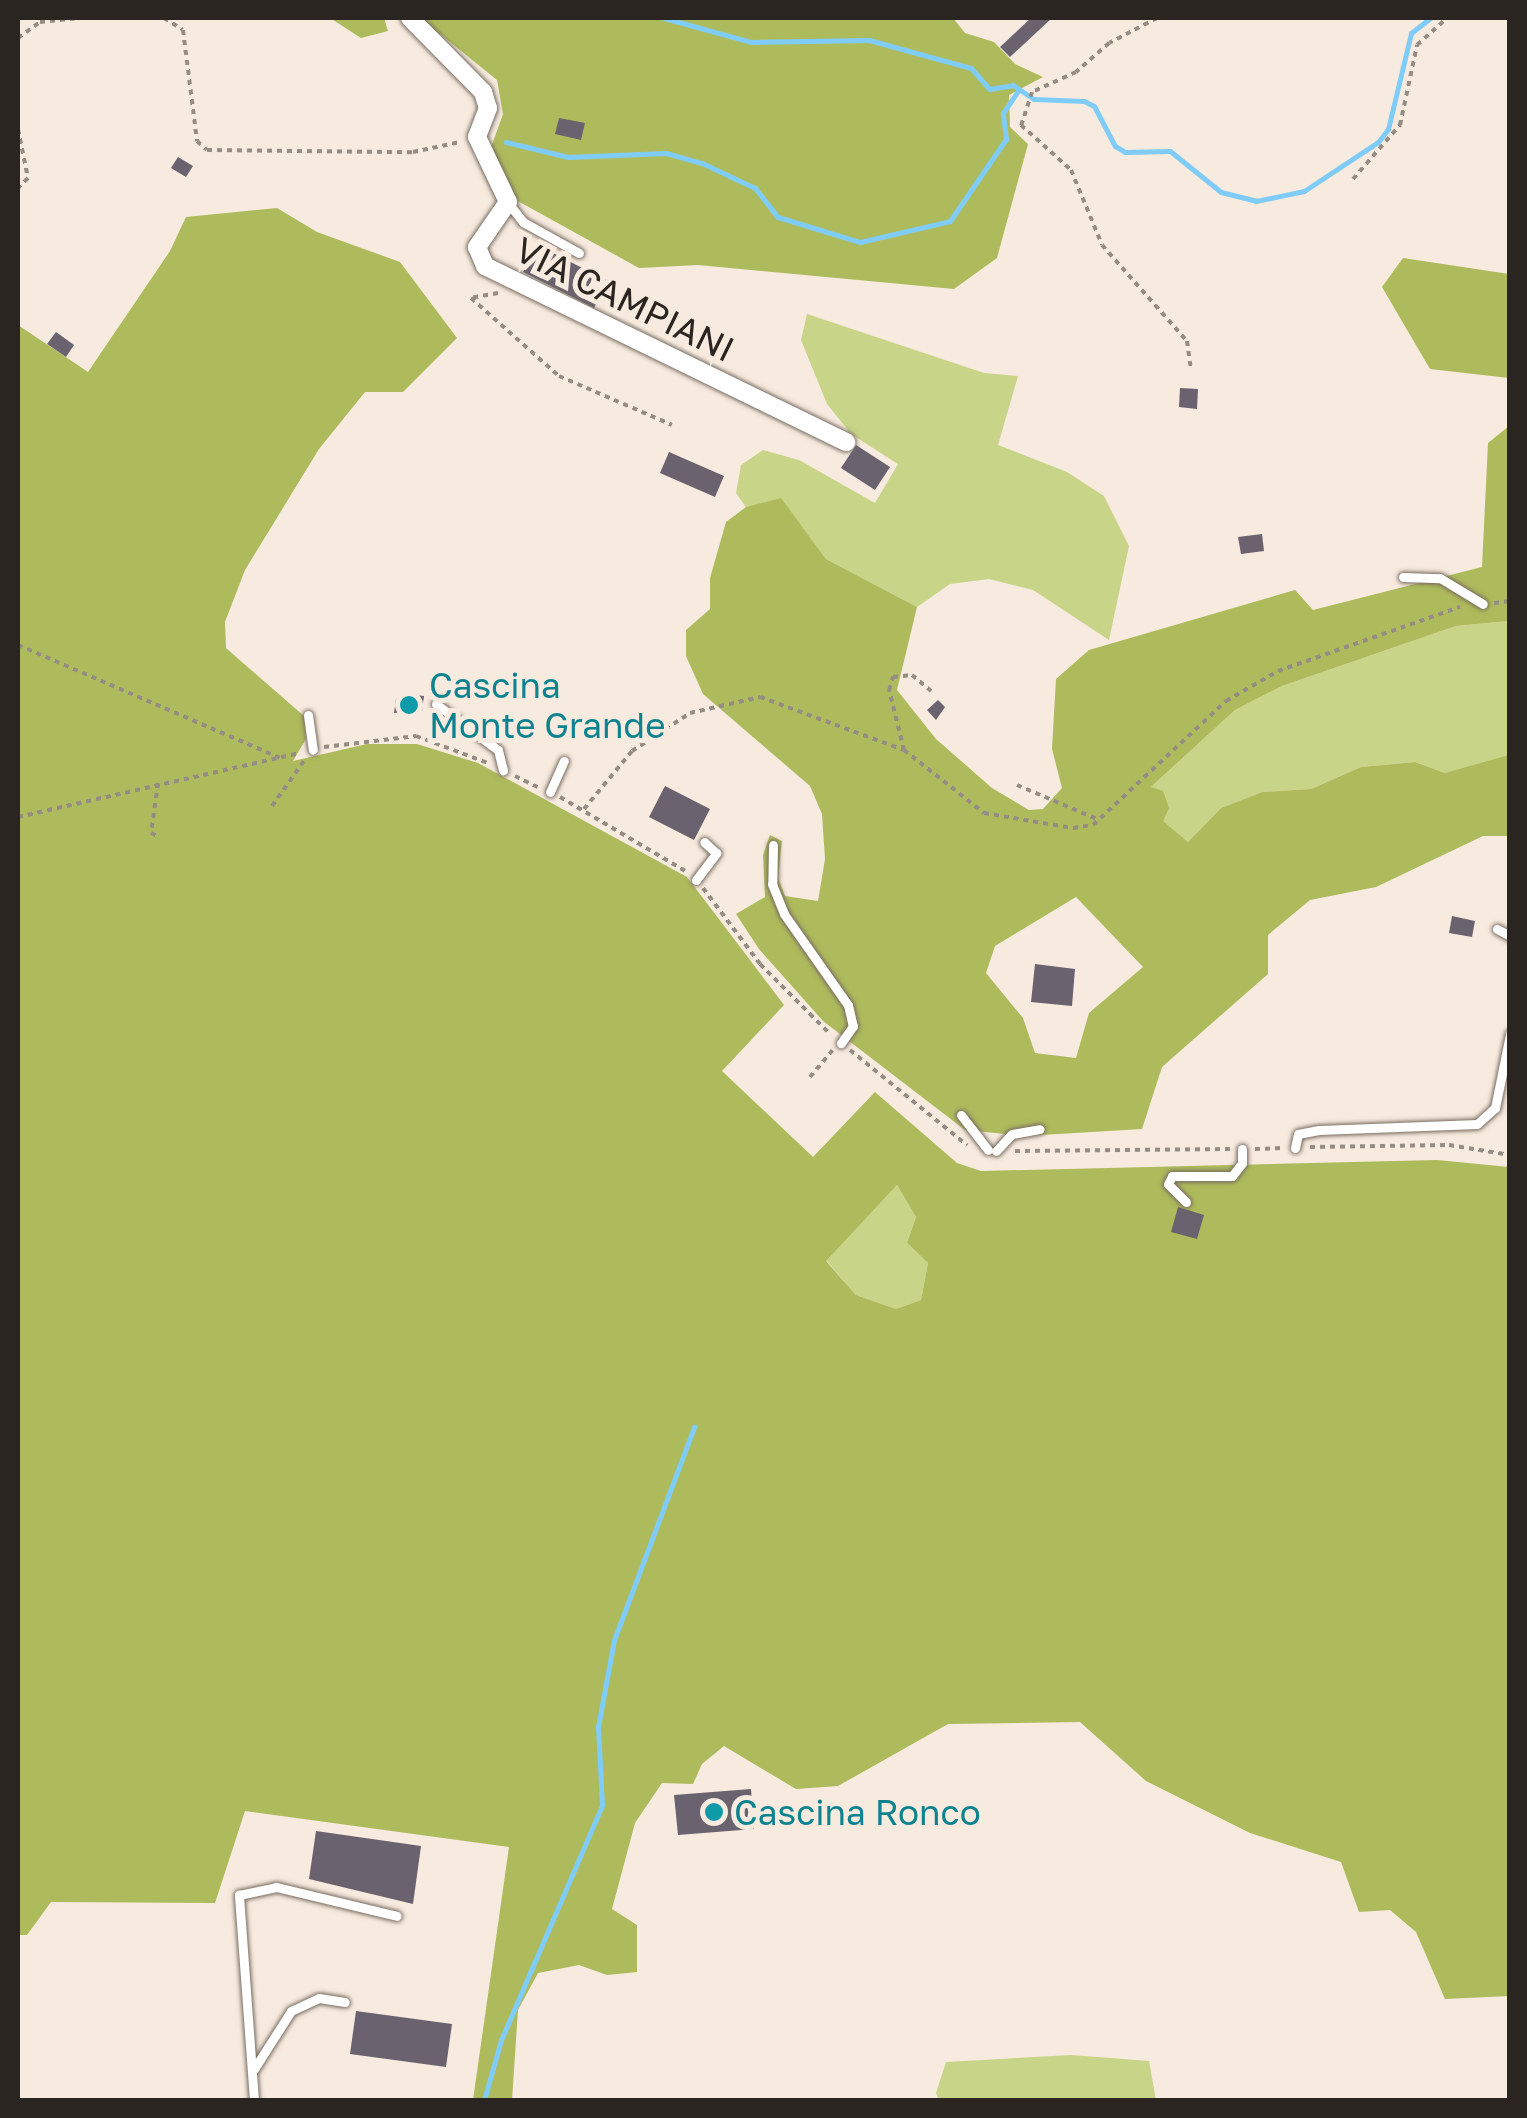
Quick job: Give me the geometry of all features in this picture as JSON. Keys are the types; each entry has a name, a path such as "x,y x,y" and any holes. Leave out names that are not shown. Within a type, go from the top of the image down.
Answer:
{"street":[{"path":"410,18 483,92 487,116 477,137"},
{"name":"VIA CAMPIANI","path":"477,137 508,202 477,247 484,266 500,278 846,442"}],"lane":[{"path":"508,202 524,222 579,253"},
{"path":"1403,577 1440,578 1483,604"},
{"path":"436,704 498,750 503,770"},
{"path":"308,715 313,750"},
{"path":"550,792 564,760"},
{"path":"696,880 716,853 704,842"},
{"path":"773,844 772,884 784,914 848,1005 854,1026 841,1043"},
{"path":"1496,929 1510,936"},
{"path":"1295,1148 1298,1134 1319,1130 1477,1124 1495,1108 1510,1034"},
{"path":"961,1115 992,1150 1012,1134 1040,1130"},
{"path":"1186,1202 1168,1180 1232,1176 1242,1163 1242,1149"},
{"path":"254,2100 239,1895 276,1887 397,1916"},
{"path":"253,2071 291,2011 319,1998 345,2002"}],"path":[{"path":"18,38 40,22 79,18"},
{"path":"164,18 183,30 197,141 207,150 413,152 477,137"},
{"path":"1157,18 1108,43 1076,72 1032,92 1021,125 1071,170 1102,245 1187,341 1191,371"},
{"path":"1353,179 1400,125 1417,45 1447,18"},
{"path":"18,130 28,178 18,188"},
{"path":"506,294 471,298 559,376 672,425"},
{"path":"584,810 632,751 690,713 730,700 760,697 904,750 984,813 1073,828 1099,820 1226,701 1278,671 1448,609 1510,600"},
{"path":"18,644 280,758"},
{"path":"904,750 888,690 893,677 912,675 931,691"},
{"path":"18,817 313,750 416,736 550,792 696,880 760,964 841,1043 966,1144 992,1150 1449,1144 1510,1155"},
{"path":"272,806 313,750"},
{"path":"158,783 151,833 159,838"},
{"path":"1017,785 1099,820"},
{"path":"810,1076 841,1043"}],"green space":[{"path":"330,18 384,18 388,31 361,38"},
{"path":"420,18 953,18 965,33 994,42 1015,64 1043,77 1009,95 1010,127 1028,144 997,258 954,289 698,265 639,268 516,200 489,153 503,114 497,80"},
{"path":"277,208 317,232 400,262 457,338 403,392 365,392 319,449 245,570 225,622 226,648 304,716 306,739 293,761 367,744 417,744 478,763 687,877 784,1005 722,1071 813,1157 875,1092 957,1163 981,1171 1437,1160 1509,1167 1509,1996 1445,1999 1416,1932 1390,1910 1359,1912 1341,1862 1250,1833 1146,1781 1080,1722 948,1724 838,1786 796,1789 724,1746 702,1764 693,1784 662,1783 635,1823 612,1909 637,1925 637,1972 607,1975 579,1965 538,1973 518,2010 512,2100 473,2100 509,1847 245,1811 215,1903 51,1902 27,1935 18,1935 18,325 88,372 170,251 186,217","holes":["897,1185 916,1217 907,1243 928,1263 921,1300 896,1309 856,1295 826,1261"]},
{"path":"1403,258 1509,274 1509,378 1430,369 1382,287"},
{"path":"807,314 984,373 1018,376 998,445 1067,472 1104,496 1129,546 1109,640 1033,590 989,579 950,584 917,607 826,559 781,499 746,507 736,493 741,465 763,450 799,460 875,503 898,464 851,434 827,404 801,340"},
{"path":"1509,426 1509,621 1456,626 1282,686 1235,710 1151,787 1163,791 1169,808 1163,821 1188,842 1221,808 1262,792 1311,789 1361,767 1415,762 1445,773 1509,755 1509,836 1483,836 1376,887 1310,900 1268,935 1268,974 1162,1067 1142,1129 1025,1136 965,1130 823,1021 759,949 736,914 765,897 763,855 770,835 782,841 778,878 785,896 818,901 825,859 822,814 810,786 703,694 686,656 686,630 710,609 710,578 726,522 746,507 781,498 826,559 917,607 897,690 936,739 992,788 1029,810 1043,809 1062,788 1052,749 1056,679 1089,650 1295,590 1313,610 1482,567 1488,443","holes":["1076,897 1143,967 1089,1013 1076,1058 1035,1053 1023,1018 986,973 995,946"]},
{"path":"1509,621 1508,761 1445,773 1415,762 1361,767 1311,789 1262,792 1221,808 1188,842 1162,821 1150,788 1235,710 1282,686 1456,626"},
{"path":"897,1185 916,1217 907,1243 928,1263 921,1300 896,1309 856,1295 826,1260"},
{"path":"1071,2055 1149,2061 1156,2100 939,2100 936,2093 946,2062"}],"building":[{"path":"1031,18 1052,18 1010,57 1000,47"},
{"path":"559,118 585,123 581,140 555,134"},
{"path":"178,157 193,166 186,177 171,168"},
{"path":"537,245 608,281 594,308 523,272"},
{"path":"56,332 74,345 66,357 47,344"},
{"path":"1180,388 1198,389 1197,409 1179,407"},
{"path":"856,445 890,467 875,490 841,468"},
{"path":"669,452 724,476 715,497 660,473"},
{"path":"1262,534 1264,551 1241,554 1238,537"},
{"name":"Cascina Monte Grande","path":"406,694 424,696 422,711 394,713 396,699"},
{"path":"938,700 945,707 936,720 927,710"},
{"path":"665,786 710,809 694,840 649,817"},
{"path":"1452,916 1475,921 1472,937 1449,933"},
{"path":"1035,964 1075,969 1072,1006 1031,1002"},
{"path":"1178,1207 1204,1215 1197,1239 1171,1232"},
{"name":"Cascina Ronco","path":"751,1789 754,1829 678,1835 674,1795"},
{"path":"316,1831 421,1846 413,1904 309,1879"},
{"path":"356,2011 452,2024 446,2067 350,2054"}],"waterway":[{"path":"664,18 751,42 869,40 971,68 989,89 1013,85 1034,99 1084,101 1094,106 1115,146 1125,152 1170,151 1221,192 1256,201 1304,191 1378,142 1388,129 1411,33 1430,18"},
{"path":"506,142 568,157 666,153 702,163 755,188 778,217 860,242 950,221 1006,139 1003,113 1018,91"},
{"path":"484,2100 501,2040 602,1805 598,1727 614,1640 694,1427"}],"place":[{"name":"Cascina Monte Grande","path":"409,705"},
{"name":"Cascina Ronco","path":"714,1812"}]}
